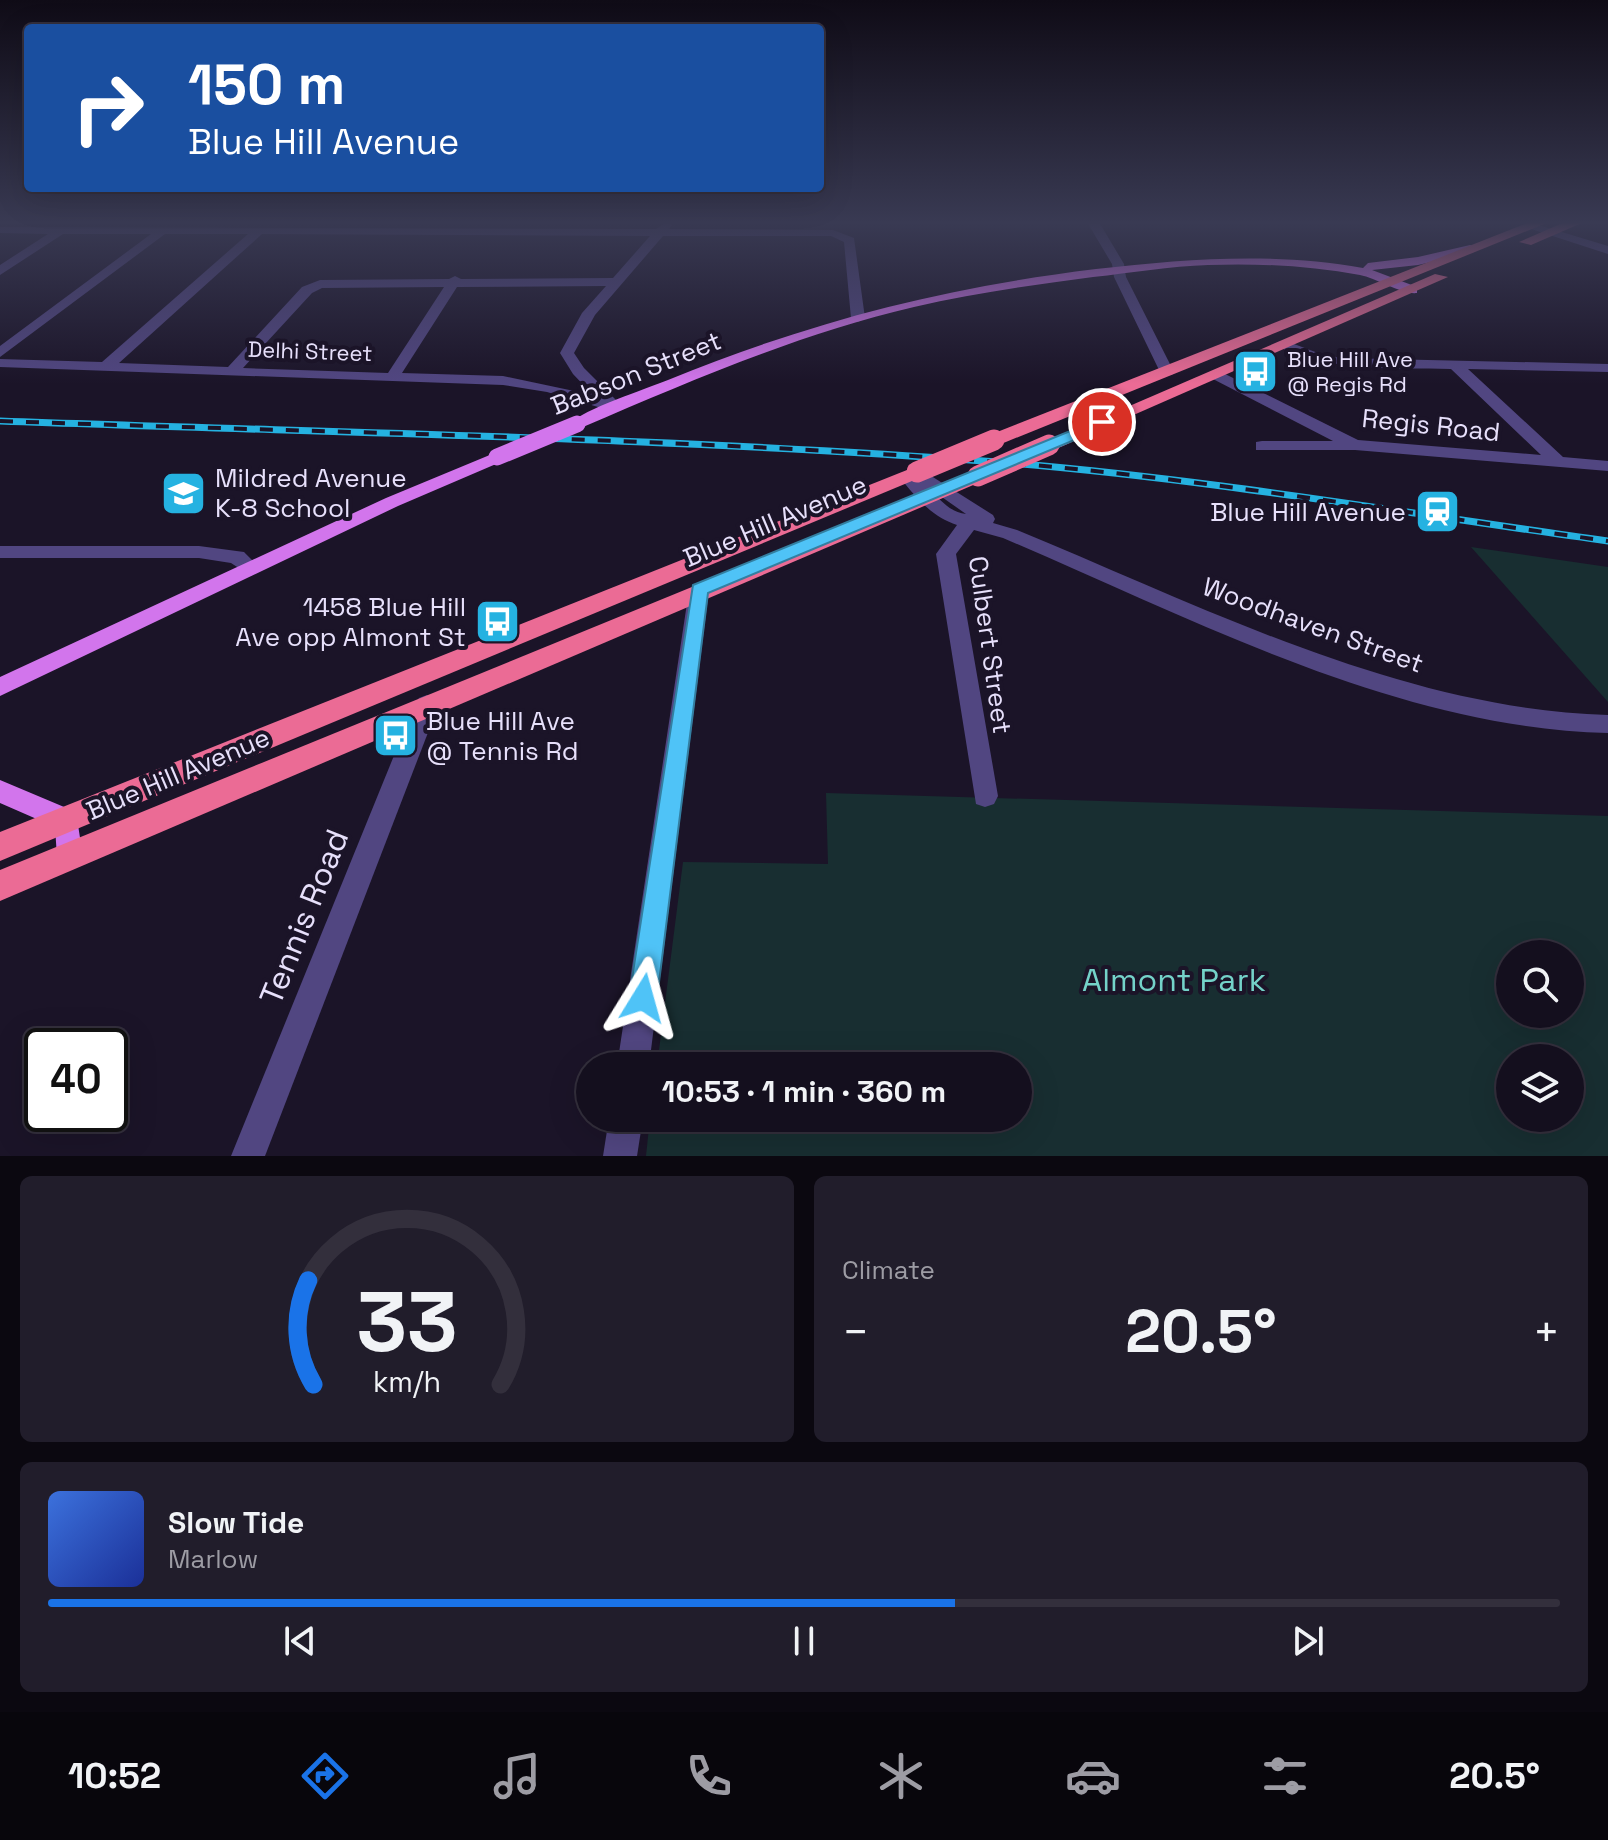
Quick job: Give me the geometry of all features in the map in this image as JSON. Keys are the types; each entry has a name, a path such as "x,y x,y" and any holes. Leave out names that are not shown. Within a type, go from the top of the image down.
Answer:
{"highway":[{"name":"Blue Hill Avenue","path":"0,886 699,590 924,484 994,440 1404,276"},
{"name":"Blue Hill Avenue","path":"0,847 924,484 978,476 1443,276"}],"main road":[{"name":"Babson Street","path":"0,687 497,457 615,407 858,318 953,296 1086,276"},
{"name":"Babson Street","path":"1365,276 1389,282"},
{"name":"Babson Street","path":"1374,276 1412,290"},
{"path":"0,791 67,820 70,857"}],"street":[{"path":"0,353 102,276"},
{"path":"107,366 208,276"},
{"path":"615,407 578,371 567,353 589,313 622,276"},
{"path":"854,276 858,318"},
{"path":"1121,276 1167,372"},
{"path":"393,376 455,280"},
{"path":"233,370 310,287 329,282 616,282"},
{"path":"1286,345 1332,361 1608,368"},
{"name":"Delhi Street","path":"0,363 521,380 563,389 615,407"},
{"path":"1455,365 1560,464"},
{"name":"Regis Road","path":"1216,375 1354,445 1608,466"},
{"path":"1262,446 1344,448 1354,445"},
{"name":"Woodhaven Street","path":"924,484 942,512 972,518 1309,659 1373,682 1444,702 1506,714 1608,724"},
{"name":"Culbert Street","path":"972,518 946,554 985,796"},
{"path":"0,552 199,552 237,557 251,569"},
{"path":"635,1052 699,590"},
{"name":"Tennis Road","path":"248,1156 427,704"},
{"path":"620,1156 624,1132"}],"green space":[{"path":"1471,547 1608,567 1608,702"},
{"name":"Almont Park","path":"826,793 1608,816 1608,1156 646,1156 649,1132 1032,1132 1032,1052 659,1052 683,862 828,864"}],"railway":[{"path":"0,421 623,441 997,462 1226,487 1608,541"}],"place":[{"name":"Blue Hill Ave @ Regis Rd","path":"1256,372"},
{"name":"Mildred Avenue K-8 School","path":"184,493"},
{"name":"Blue Hill Avenue","path":"1437,512"},
{"name":"1458 Blue Hill Ave opp Almont St","path":"497,622"},
{"name":"Blue Hill Ave @ Tennis Rd","path":"395,736"}],"route":[{"path":"643,998 699,590 943,491 1102,422"}]}
